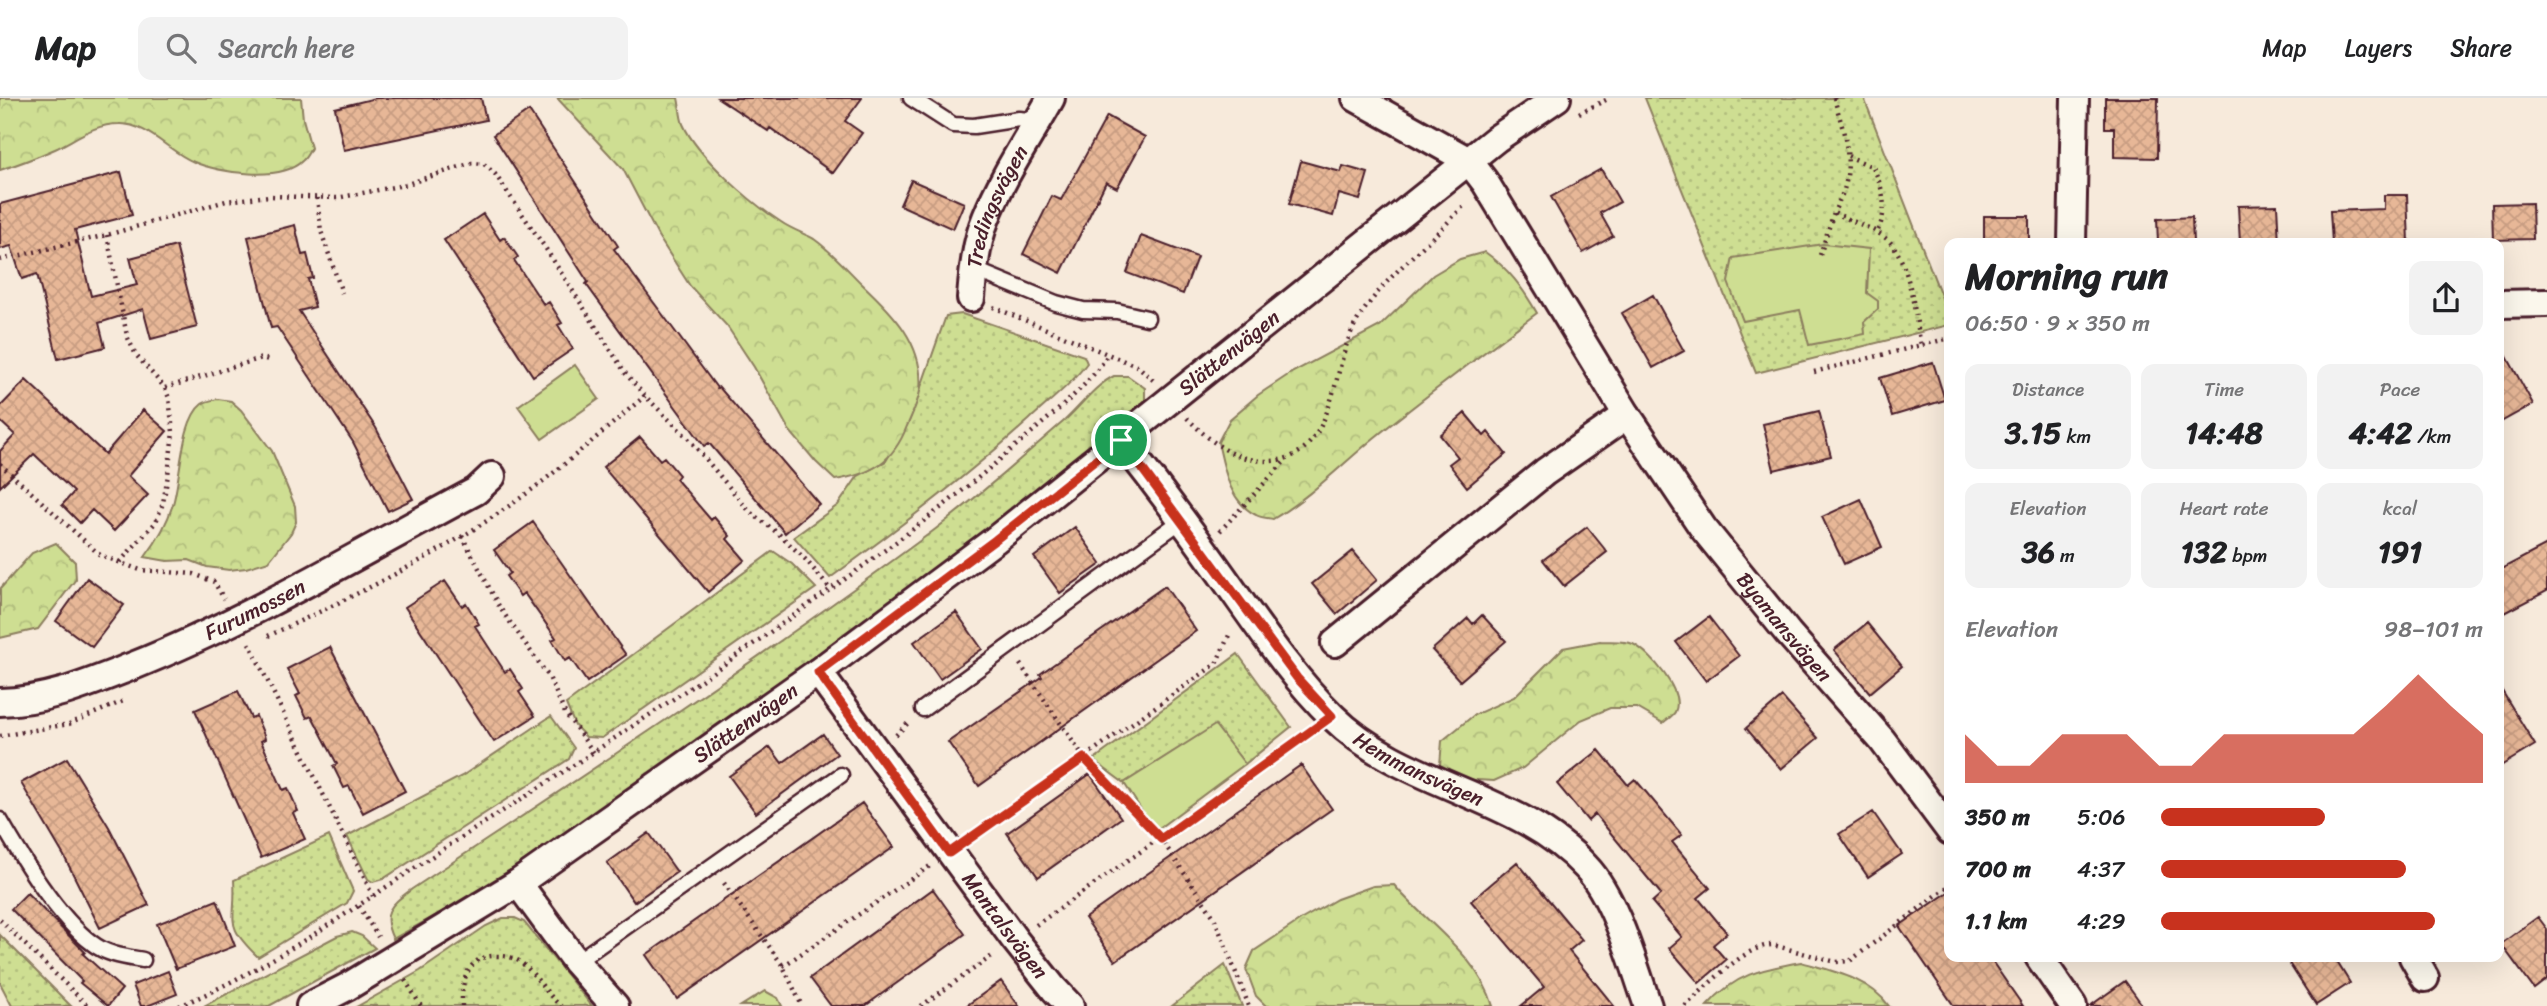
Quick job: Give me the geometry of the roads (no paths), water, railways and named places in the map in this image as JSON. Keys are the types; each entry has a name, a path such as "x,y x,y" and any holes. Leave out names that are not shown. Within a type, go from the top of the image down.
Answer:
{"street":[{"name":"Tredingsvägen","path":"971,298 973,269 985,220 1011,165 1051,98"},
{"path":"1356,98 1477,172"},
{"path":"2072,238 2075,98"},
{"name":"Slättenvägen","path":"310,1006 347,987 518,883 818,672 1477,172 1524,119 1562,108"},
{"name":"Byamansvägen","path":"1477,172 1627,415 1703,528 1788,633 1882,740 1944,823"},
{"path":"2504,304 2547,303"},
{"path":"1335,643 1545,472 1627,415"},
{"name":"Hemmansvägen","path":"1121,440 1297,678 1332,716 1365,742 1404,765 1533,825 1560,843 1588,868 1624,937 1648,1006"},
{"name":"Furumossen","path":"0,702 35,700 64,693 165,653 298,589 476,491 492,476"},
{"name":"Mantalsvägen","path":"818,672 949,853 1015,940 1070,1006"},
{"path":"518,883 576,962 615,1006"},
{"path":"2042,962 2073,1006"}],"lane":[{"name":"Tredingsvägen","path":"911,98 953,125 974,126 1019,119 1038,121"},
{"path":"973,269 1056,303 1083,310 1117,312 1147,318"},
{"path":"923,709 1182,520"},
{"path":"576,962 841,775"},
{"path":"0,820 48,897 92,944 113,955 144,960"}]}
